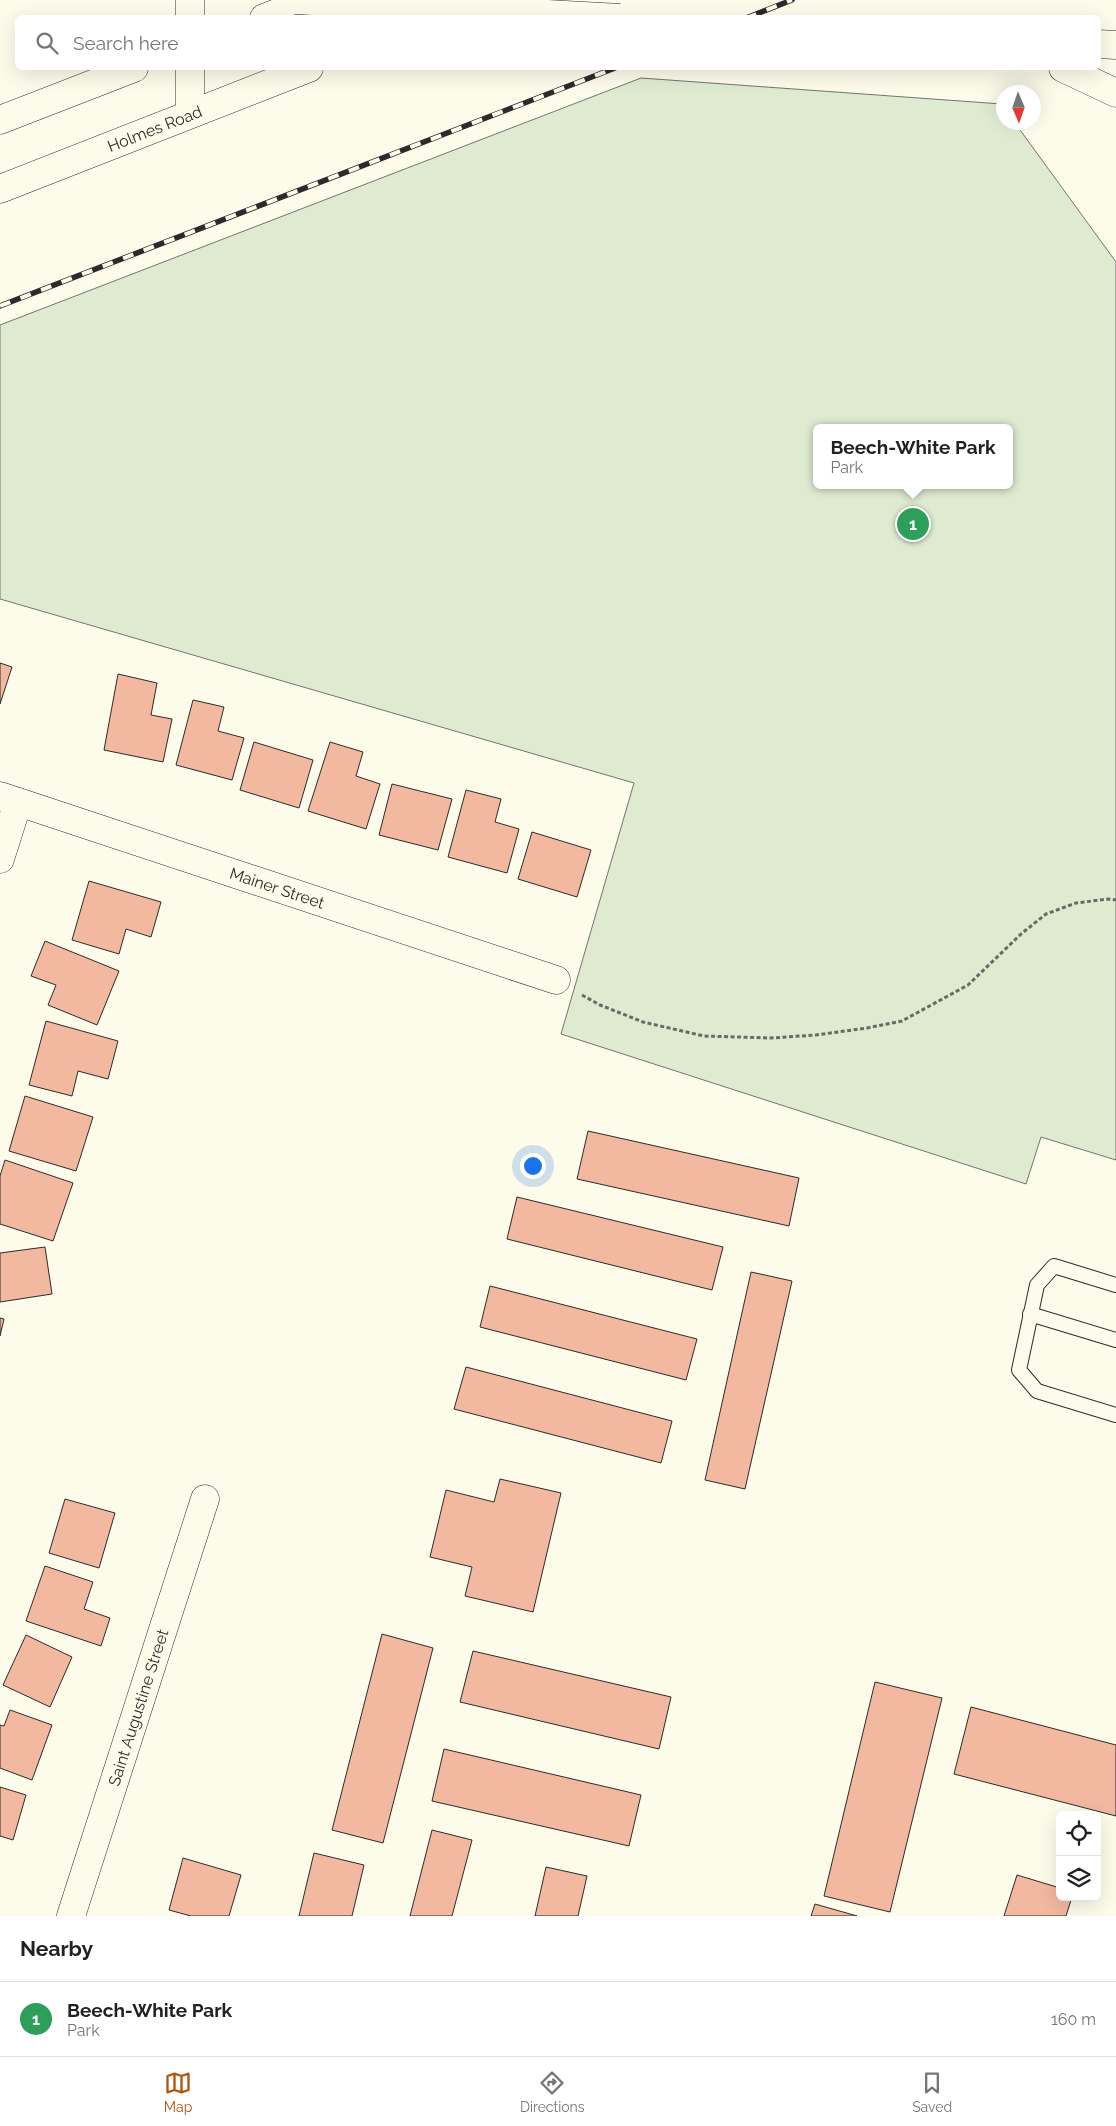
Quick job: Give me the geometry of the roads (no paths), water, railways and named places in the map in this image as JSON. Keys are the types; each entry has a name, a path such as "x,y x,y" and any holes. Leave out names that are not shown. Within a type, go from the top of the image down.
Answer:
{"main road":[{"path":"190,0 190,15"},
{"path":"296,0 566,15"},
{"path":"272,15 311,0"},
{"path":"444,15 482,0"},
{"path":"1101,44 1116,45"},
{"path":"0,120 129,70"},
{"path":"190,70 190,114"},
{"name":"Holmes Road","path":"0,189 304,70"},
{"path":"1067,70 1116,93"},
{"path":"0,859 9,799"},
{"name":"Mainer Street","path":"9,799 556,980"},
{"name":"Saint Augustine Street","path":"71,1916 205,1498"}],"lane":[{"path":"1116,1285 1054,1266 1037,1284 1019,1370 1037,1391 1116,1415"},
{"path":"1030,1314 1116,1340"}],"railway":[{"path":"754,15 792,0"},
{"path":"0,306 610,70"}],"place":[{"name":"Beech-White Park","path":"913,524"}]}
